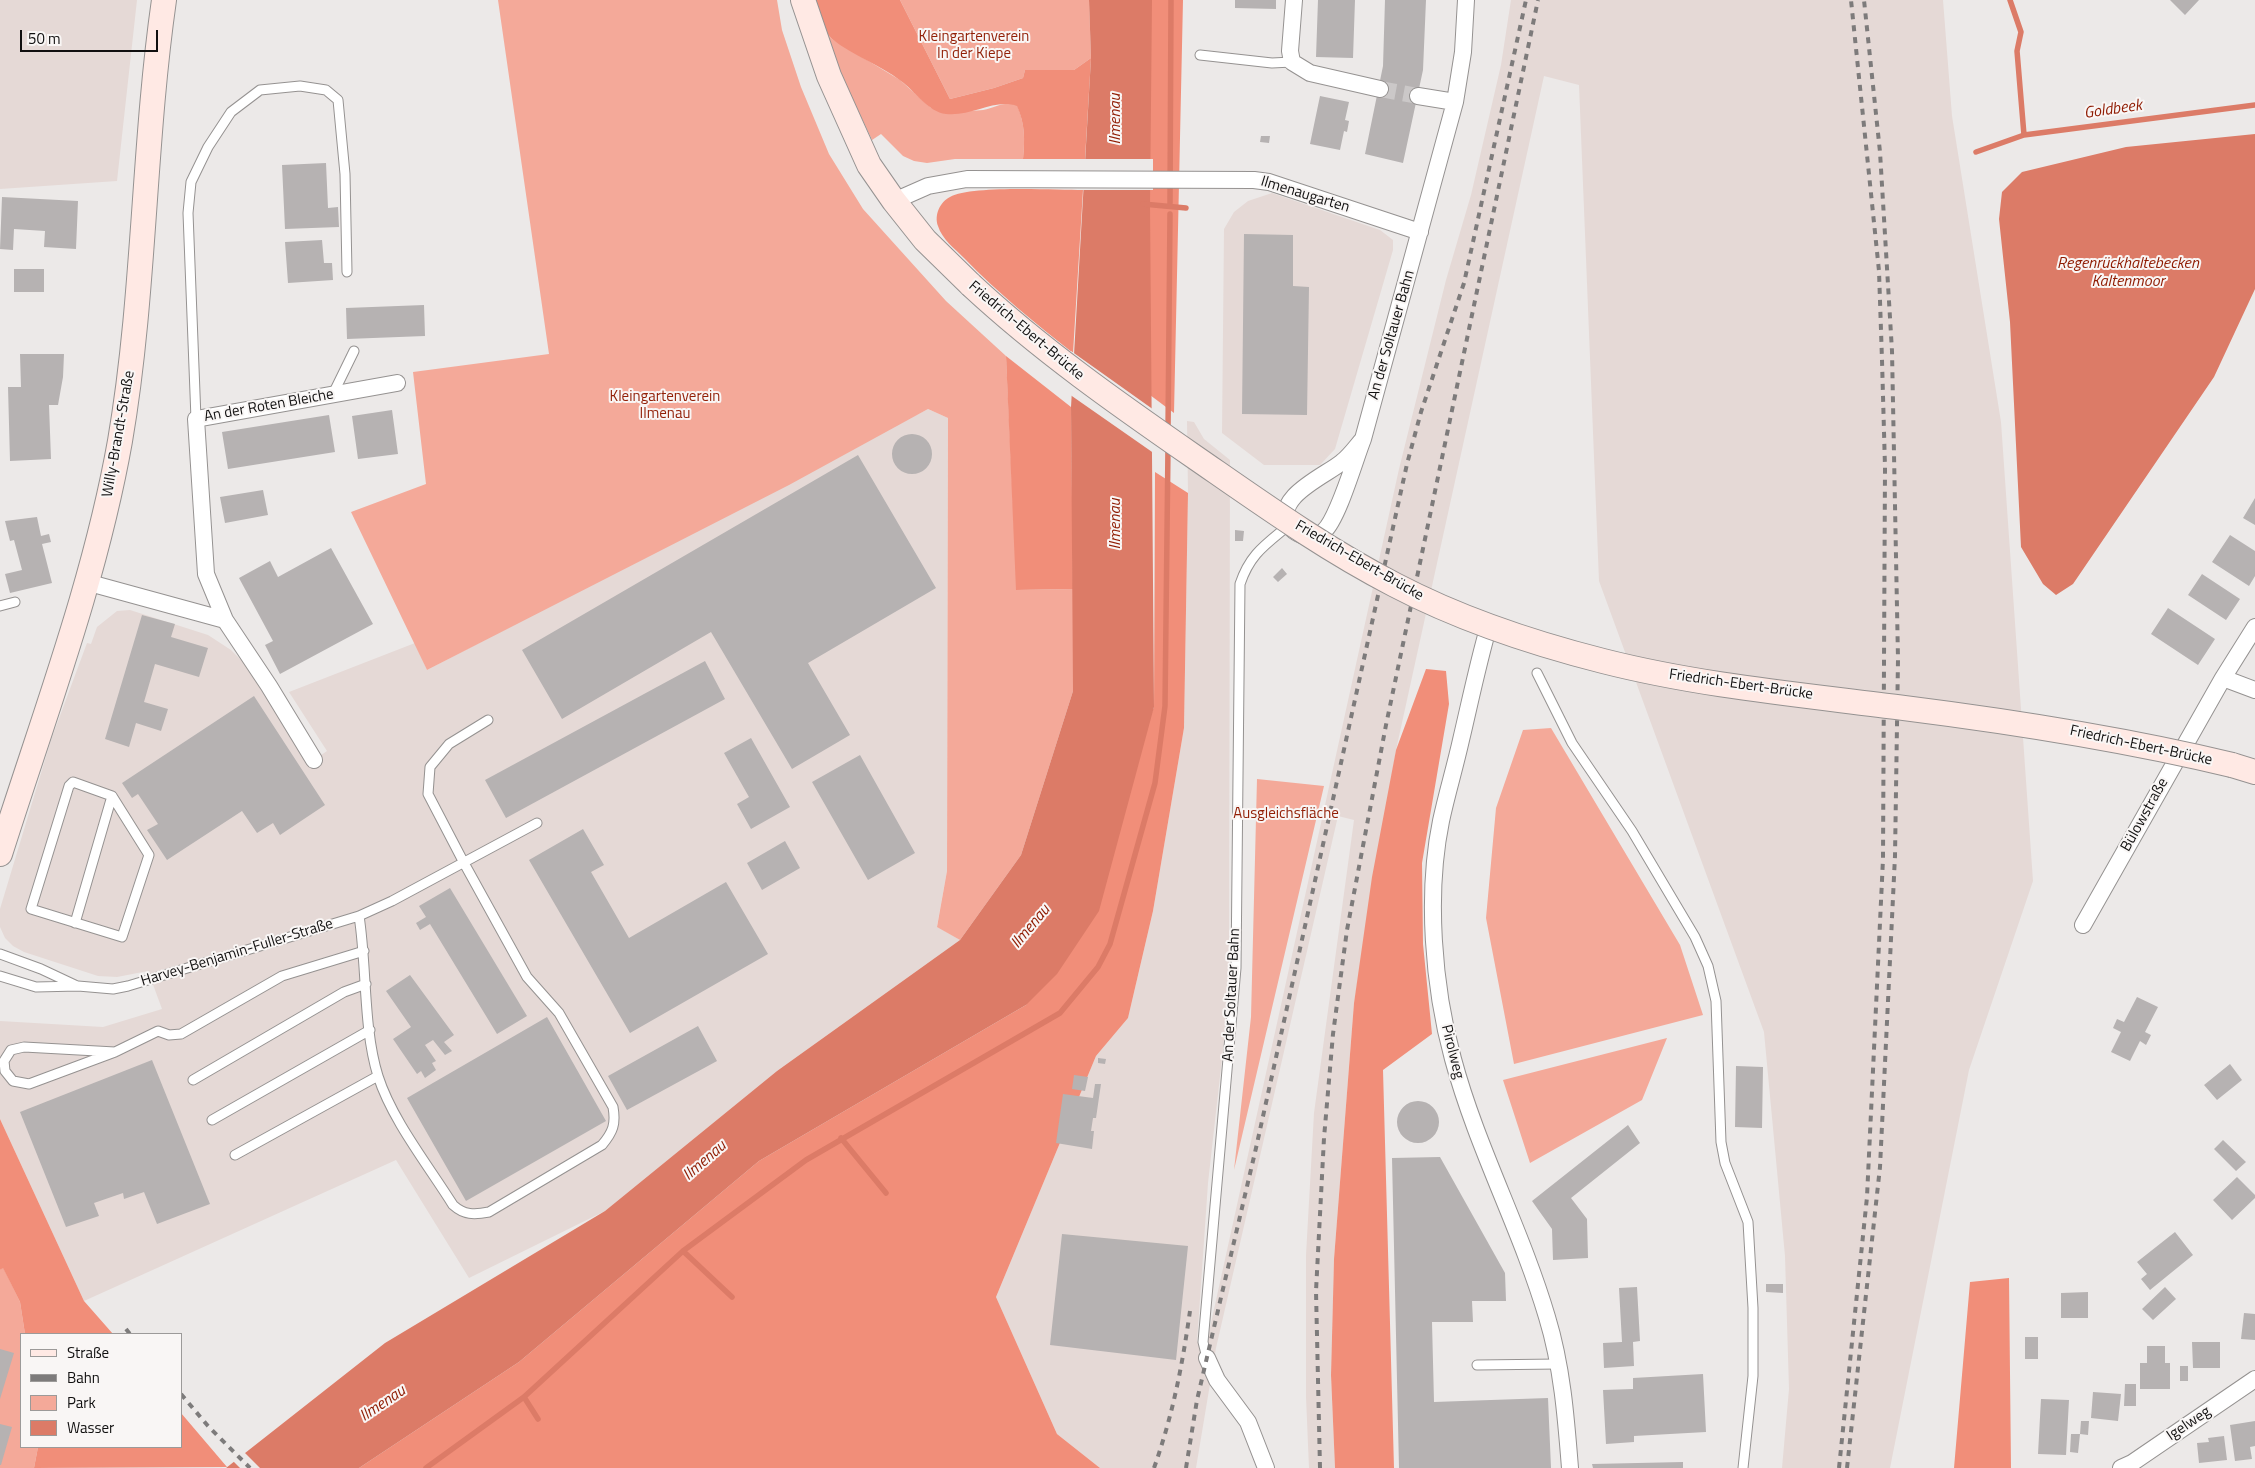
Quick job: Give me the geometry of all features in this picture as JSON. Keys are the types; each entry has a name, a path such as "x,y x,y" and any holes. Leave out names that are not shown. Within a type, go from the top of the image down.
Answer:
{"main road":[{"name":"Willy-Brandt-Straße","path":"0,854 86,582 108,498 120,441 132,355 150,114 164,0"},
{"name":"Friedrich-Ebert-Brücke","path":"803,0 828,76 869,165 894,201 925,240 971,285 1032,338 1103,394 1310,536 1395,585 1489,625 1561,649 1661,674 1728,685 1970,716 2081,733 2161,748 2255,772"}],"street":[{"path":"1294,0 1290,51 1292,62 1310,73 1380,89"},
{"path":"1420,232 1455,102 1463,52 1466,0"},
{"path":"1418,96 1455,102"},
{"name":"Ilmenaugarten","path":"894,201 928,186 967,179 1247,180 1269,182 1420,232"},
{"name":"An der Soltauer Bahn","path":"1363,439 1344,461 1328,474 1305,486 1293,497 1287,512 1289,525 1296,533 1310,537 1324,532 1332,520 1363,439 1420,232"},
{"name":"An der Roten Bleiche","path":"314,760 269,686 225,620 206,574 196,419 398,383"},
{"path":"86,582 225,620"},
{"name":"Pirolweg","path":"1489,625 1441,822 1434,891 1434,947 1441,1006 1452,1057 1468,1110 1534,1277 1547,1316 1558,1364 1570,1468"},
{"name":"Bülowstraße","path":"2083,925 2223,678 2255,627"},
{"path":"2223,678 2255,690"},
{"name":"An der Soltauer Bahn","path":"1207,1358 1217,1380 1248,1422 1266,1468"},
{"name":"Igelweg","path":"2121,1468 2132,1463 2255,1379"}],"lane":[{"path":"1200,55 1272,64 1292,62"},
{"path":"196,419 188,213 191,182 208,148 231,112 260,90 300,86 317,88 326,90 338,100 345,174 347,272"},
{"path":"333,394 354,351"},
{"name":"An der Soltauer Bahn","path":"1207,1358 1203,1342 1236,968 1240,584 1246,565 1259,550 1289,525"},
{"path":"0,606 16,602"},
{"path":"1537,674 1572,742 1632,830 1695,937 1708,966 1716,1001 1721,1142 1725,1163 1748,1222 1753,1308 1753,1376 1742,1468"},
{"path":"359,916 364,951 370,1030 378,1076 401,1123 452,1205 461,1212 476,1215 489,1212 602,1145 611,1135 615,1122 613,1107 559,1013 528,977 464,864 428,794 430,767 449,744 488,720"},
{"path":"73,782 112,796 149,856 122,937 31,909 69,786 73,782"},
{"path":"75,923 112,796"},
{"name":"Harvey-Benjamin-Fuller-Straße","path":"0,976 36,987 78,986 113,989 128,986 359,916 464,864 538,823"},
{"path":"115,1052 24,1047 11,1050 4,1061 5,1071 13,1081 29,1084 115,1052 158,1031 169,1035 181,1034 282,976 364,951"},
{"name":"Harvey-Benjamin-Fuller-Straße","path":"0,954 41,969 78,986"},
{"path":"193,1080 344,992 366,984"},
{"path":"212,1120 370,1030"},
{"path":"235,1155 378,1076"},
{"path":"1477,1365 1558,1364"}],"shaded area":[{"path":"0,0 137,0 117,181 0,189"},
{"path":"815,0 900,0 950,99 994,88 1023,78 1025,70 1074,70 1091,58 1085,159 1023,159 1024,132 1017,106 1000,104 955,114 946,114 933,109 893,75 832,39 824,30"},
{"path":"1151,0 1183,0 1174,413 1146,392"},
{"path":"1511,0 1943,0 1952,116 2001,422 2033,881 1969,1070 1890,1468 1782,1468 1789,1389 1785,1256 1764,1032 1599,581 1579,85 1544,76 1396,750 1354,1003 1334,1259 1331,1375 1335,1468 1309,1468 1306,1397 1306,1255 1314,1113 1354,820 1338,816 1216,1348 1196,1468 1100,1468 1057,1434 996,1297 1096,1056 1128,1018 1153,911 1184,728 1188,493 1187,421 1194,422 1204,439 1230,460 1229,974 1225,1032 1208,1183 1197,1342 1209,1332 1399,469 1446,280 1471,195 1501,65"},
{"path":"1034,189 1083,190 1073,353 1003,296 952,247 940,231 937,218 943,202 961,193"},
{"path":"1272,193 1380,230 1393,240 1393,250 1335,449 1320,465 1264,465 1222,433 1224,229 1234,212 1248,201"},
{"path":"1006,356 1071,407 1073,589 1016,590"},
{"path":"928,409 948,418 947,871 937,926 960,940 777,1071 605,1211 469,1278 396,1160 84,1301 0,1119 0,1021 103,1027 162,1009 148,971 117,977 98,976 24,952 13,946 5,938 0,927 0,909 51,740 87,643 91,644 97,627 117,611 130,610 208,635 231,650 248,667 308,764 327,751 289,692 415,643 427,670"},
{"path":"1155,472 1188,493 1184,728 1153,911 1128,1018 1096,1056 996,1297 1057,1434 1100,1468 359,1468 519,1362 759,1161 1026,1005 1154,707"},
{"path":"1426,669 1446,671 1449,704 1422,863 1423,944 1432,1034 1383,1070 1394,1468 1335,1468 1331,1375 1334,1259 1354,1003 1372,877 1396,750"},
{"path":"0,1119 84,1301 112,1333 25,1333 20,1302 3,1268 0,1270"},
{"path":"2009,1278 2011,1468 1954,1468 1970,1282"},
{"path":"182,1414 227,1467 34,1468 38,1448 182,1448"}],"green space":[{"name":"Kleingartenverein Ilmenau","path":"498,0 777,0 782,30 801,87 829,154 863,209 946,301 1006,356 1017,590 1073,589 1073,691 1021,855 960,940 937,927 947,871 948,418 928,409 789,485 427,670 351,512 426,484 413,372 549,354"},
{"name":"Kleingartenverein In der Kiepe","path":"900,0 1089,0 1091,58 1074,70 1025,70 1023,78 994,88 950,99"},
{"path":"824,30 832,39 900,80 931,108 977,111 1003,104 1017,105 1024,132 1023,159 955,159 927,163 914,161 903,156 881,134 872,140 838,68"},
{"path":"1551,728 1680,945 1703,1015 1514,1064 1486,918 1496,808 1523,730"},
{"name":"Ausgleichsfläche","path":"1257,779 1324,786 1234,1170 1251,1017"},
{"path":"1667,1038 1642,1100 1530,1163 1503,1080"},
{"path":"3,1267 20,1302 25,1333 20,1333 20,1448 38,1448 34,1468 0,1468 0,1270"}],"water":[{"name":"Ilmenau","path":"1089,0 1152,0 1150,205 1154,707 1099,911 1057,974 1026,1005 759,1161 519,1362 359,1468 226,1468 385,1343 605,1211 777,1071 960,940 1021,855 1073,691 1071,407 1091,58"},
{"name":"Regenrückhaltebecken Kaltenmoor","path":"2255,134 2255,289 2214,377 2073,584 2056,595 2043,584 2021,547 2010,322 1999,219 2002,192 2022,172 2126,147"}],"pier":[{"path":"1082,159 1153,159 1153,190 1081,190"},
{"path":"1071,351 1154,410 1155,454 1069,394"},
{"path":"243,1451 260,1468 240,1468 232,1460"}],"building":[{"path":"1235,0 1276,0 1276,9 1235,8"},
{"path":"1318,0 1355,0 1353,58 1316,57"},
{"path":"1385,0 1426,0 1423,70 1403,163 1365,154 1383,66"},
{"path":"2170,0 2199,0 2185,15"},
{"path":"1320,96 1349,102 1345,120 1349,121 1347,132 1344,131 1340,150 1310,144"},
{"path":"1261,136 1270,136 1269,143 1260,142"},
{"path":"326,163 328,208 338,207 339,227 285,229 282,165"},
{"path":"2,197 78,201 76,249 44,247 45,231 14,229 13,250 0,249"},
{"path":"1244,234 1293,235 1293,286 1309,287 1307,415 1242,414"},
{"path":"322,240 324,263 332,263 333,280 288,283 285,242"},
{"path":"14,269 44,269 44,292 14,292"},
{"path":"424,305 425,336 347,339 346,308"},
{"path":"20,354 64,354 63,377 58,405 49,405 51,459 10,461 8,387 21,387"},
{"path":"392,410 398,454 358,459 352,416"},
{"path":"329,415 335,452 228,469 222,432"},
{"path":"916,434 923,437 929,443 932,454 931,462 923,471 916,474 908,474 901,471 893,462 892,450 895,443 904,435"},
{"path":"858,455 936,588 808,663 850,735 792,769 711,632 562,719 522,650"},
{"path":"263,490 268,515 225,523 220,497"},
{"path":"2255,498 2255,525 2243,518"},
{"path":"37,517 41,536 49,534 51,542 42,544 52,583 10,593 5,574 22,570 14,540 10,541 5,521"},
{"path":"1235,530 1244,531 1243,541 1235,541"},
{"path":"2230,535 2255,551 2255,576 2249,586 2212,562"},
{"path":"331,548 373,624 280,674 265,645 273,641 239,578 270,561 278,577"},
{"path":"1282,568 1287,574 1278,582 1273,577"},
{"path":"2202,574 2240,599 2226,620 2188,595"},
{"path":"2168,608 2215,639 2198,665 2151,634"},
{"path":"142,615 175,624 171,637 208,648 199,677 155,664 144,702 168,709 161,731 136,723 129,747 105,739"},
{"path":"705,661 725,699 506,818 485,780"},
{"path":"254,696 325,805 280,835 273,823 257,833 242,811 167,860 147,830 158,824 138,794 132,798 122,783"},
{"path":"751,738 790,807 751,829 737,804 749,797 724,753"},
{"path":"860,755 915,853 868,880 812,782"},
{"path":"583,829 604,865 591,872 629,938 726,882 768,954 630,1033 529,860"},
{"path":"785,841 800,868 762,890 747,863"},
{"path":"450,888 527,1016 497,1034 430,924 420,930 416,923 426,917 419,906"},
{"path":"410,975 454,1035 444,1042 452,1051 445,1055 433,1040 425,1045 436,1061 432,1063 436,1070 425,1078 421,1071 417,1074 393,1039 411,1027 386,991"},
{"path":"2137,997 2158,1007 2145,1032 2151,1035 2146,1045 2140,1041 2130,1061 2111,1052 2121,1032 2113,1028 2117,1019 2124,1022"},
{"path":"547,1017 606,1121 466,1201 407,1098"},
{"path":"698,1026 717,1061 627,1110 608,1076"},
{"path":"1098,1058 1106,1059 1105,1064 1098,1063"},
{"path":"152,1060 210,1204 157,1224 144,1192 124,1199 123,1193 94,1203 99,1216 66,1227 20,1112"},
{"path":"2230,1064 2242,1080 2217,1100 2204,1085"},
{"path":"1736,1066 1763,1067 1762,1128 1735,1127"},
{"path":"1074,1075 1088,1077 1085,1091 1072,1089"},
{"path":"1095,1084 1101,1084 1096,1118 1093,1118 1091,1131 1094,1131 1092,1149 1056,1143 1063,1094 1093,1098"},
{"path":"1418,1101 1433,1107 1439,1122 1433,1137 1418,1143 1403,1137 1397,1122 1403,1107"},
{"path":"1628,1125 1640,1143 1571,1198 1587,1219 1588,1258 1553,1260 1552,1229 1532,1201"},
{"path":"2223,1140 2246,1162 2236,1171 2214,1149"},
{"path":"1440,1157 1505,1273 1506,1301 1472,1301 1473,1322 1432,1322 1434,1402 1548,1398 1551,1468 1399,1468 1392,1158"},
{"path":"2237,1177 2255,1195 2255,1198 2232,1220 2213,1200"},
{"path":"2175,1232 2193,1255 2150,1290 2141,1279 2147,1274 2137,1262"},
{"path":"1062,1234 1188,1246 1176,1360 1050,1345"},
{"path":"1766,1284 1783,1284 1783,1293 1766,1292"},
{"path":"1637,1287 1640,1341 1633,1342 1634,1366 1604,1368 1603,1343 1622,1342 1619,1288"},
{"path":"2165,1287 2176,1299 2153,1320 2142,1309"},
{"path":"2088,1292 2088,1318 2061,1318 2061,1293"},
{"path":"2244,1313 2255,1314 2255,1340 2241,1339"},
{"path":"2025,1337 2038,1337 2038,1359 2025,1359"},
{"path":"2192,1342 2220,1342 2220,1368 2193,1368"},
{"path":"2147,1346 2165,1346 2165,1363 2170,1363 2170,1389 2140,1389 2140,1363 2147,1363"},
{"path":"0,1349 14,1353 0,1399"},
{"path":"2180,1366 2188,1366 2188,1381 2180,1381"},
{"path":"1703,1374 1706,1432 1634,1436 1634,1442 1606,1444 1603,1390 1633,1389 1633,1378"},
{"path":"2125,1384 2136,1384 2136,1406 2124,1406"},
{"path":"2093,1392 2121,1394 2118,1421 2091,1418"},
{"path":"2041,1399 2069,1400 2066,1455 2038,1454"},
{"path":"2081,1421 2089,1421 2088,1435 2080,1434"},
{"path":"2255,1421 2255,1446 2250,1447 2252,1459 2235,1461 2230,1425"},
{"path":"0,1424 12,1427 1,1465 0,1465"},
{"path":"2071,1434 2080,1434 2078,1453 2070,1452"},
{"path":"2224,1436 2227,1460 2199,1463 2197,1443 2209,1442 2208,1438"},
{"path":"1683,1462 1683,1468 1593,1468 1592,1464"}],"waterway":[{"path":"1170,203 1171,0"},
{"path":"2010,0 2021,32 2017,51 2024,135"},
{"name":"Goldbeek","path":"1976,152 2024,135 2255,105"},
{"name":"Goldbeek","path":"1143,204 1186,208"},
{"path":"1168,430 1170,214"},
{"path":"426,1468 524,1397 683,1251 806,1160 1060,1013 1098,967 1110,944 1155,783 1165,706 1168,447"},
{"path":"841,1138 886,1193"},
{"path":"683,1251 732,1297"},
{"path":"524,1397 538,1419"}],"tunnel":[{"path":"1380,89 1418,96"}],"railway":[{"path":"1186,1468 1197,1400 1256,1148 1407,464 1421,412 1464,283 1526,0"},
{"path":"1320,1468 1316,1291 1324,1138 1333,1034 1347,930 1386,725 1538,0"},
{"path":"1839,1468 1867,1197 1883,859 1885,467 1879,271 1851,0"},
{"path":"1847,1468 1880,1167 1895,856 1898,659 1892,351 1880,152 1864,0"},
{"path":"1154,1468 1167,1429 1176,1390 1190,1311"},
{"path":"126,1329 129,1333"},
{"path":"182,1395 208,1426 250,1468"}]}
